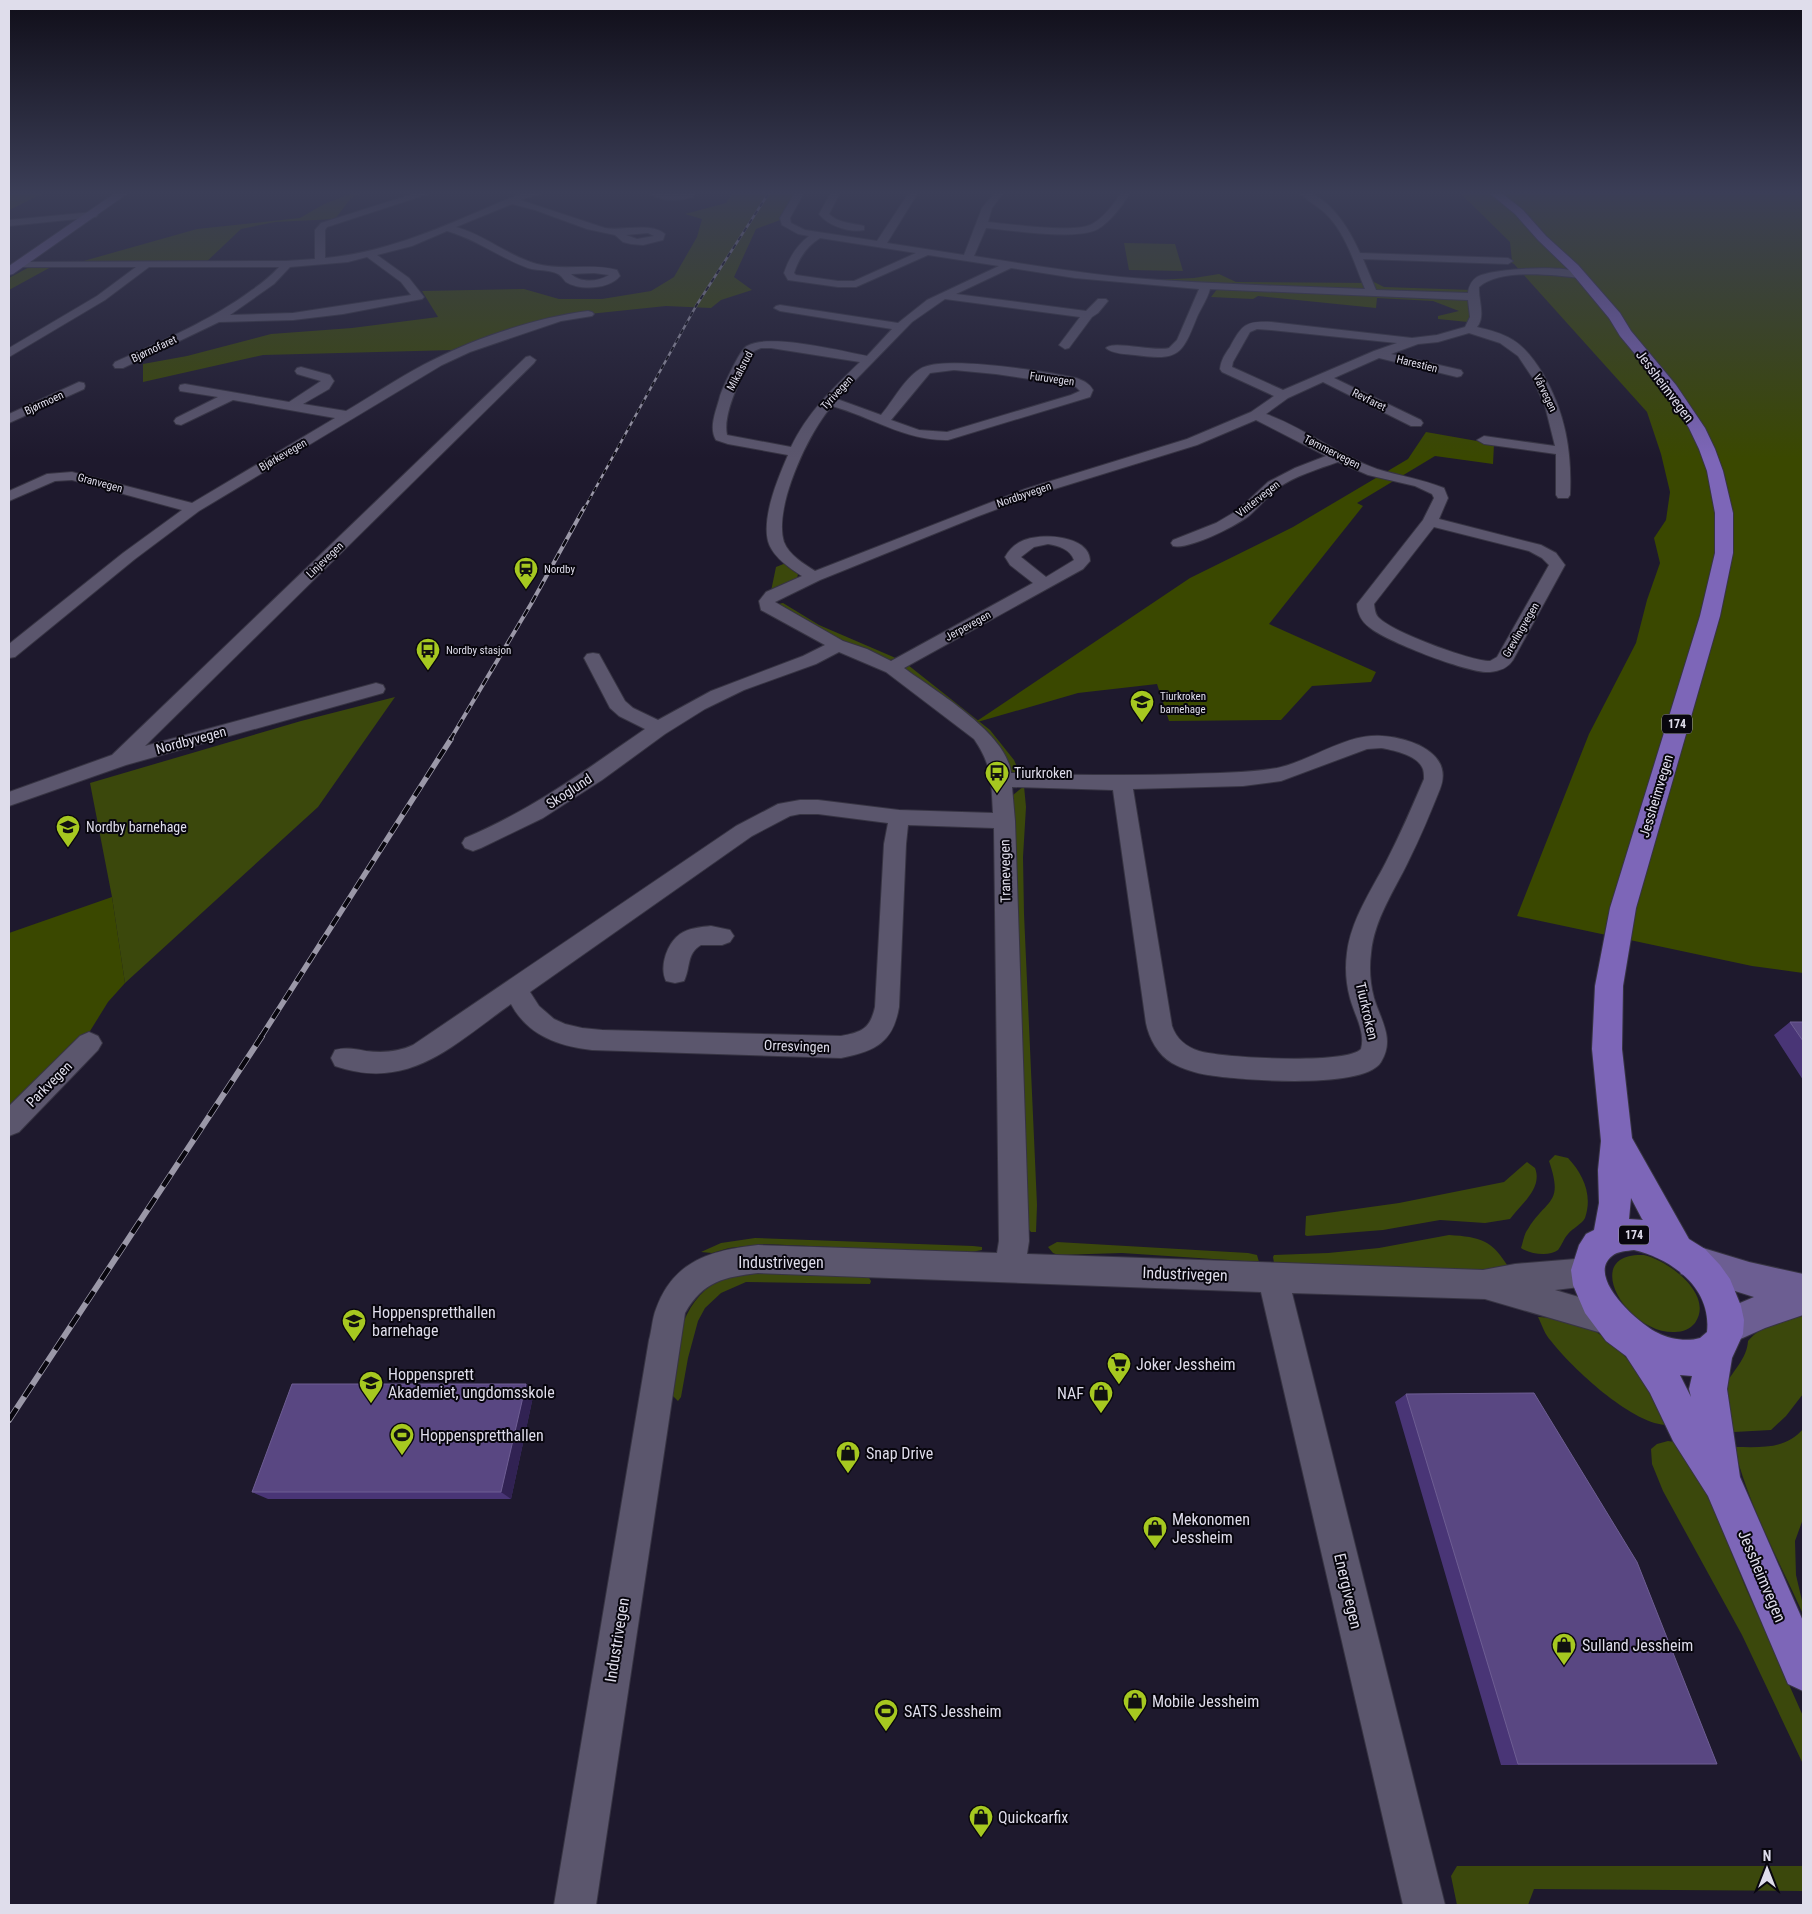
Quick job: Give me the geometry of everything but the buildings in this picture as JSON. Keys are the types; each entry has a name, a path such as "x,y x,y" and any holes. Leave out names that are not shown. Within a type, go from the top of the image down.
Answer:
{"main road":[{"name":"Jessheimvegen","path":"1577,280 1614,316 1625,333 1671,388 1697,428 1715,471 1724,513 1725,531 1724,553 1710,616 1632,874 1613,957 1609,993 1607,1049 1617,1141 1614,1170 1615,1203 1610,1237"},
{"name":"Jessheimvegen","path":"1617,1141 1636,1172 1649,1201 1684,1255"},
{"name":"174","path":"1625,1332 1593,1291 1588,1272 1594,1250 1598,1245 1610,1237 1621,1235 1640,1236 1661,1242 1684,1255 1708,1276 1719,1294 1726,1311 1721,1338"},
{"path":"1684,1255 1749,1280 1803,1291"},
{"path":"1625,1332 1667,1356 1694,1358 1760,1312 1803,1298"},
{"name":"Jessheimvegen","path":"1625,1332 1663,1380 1686,1428 1722,1482 1803,1669"},
{"name":"Jessheimvegen","path":"1721,1338 1708,1389 1722,1482"}],"street":[{"path":"9,353 101,298 125,280"},
{"name":"Bjørnofaret","path":"119,365 217,318 256,294 271,280"},
{"path":"217,318 259,320 291,318 418,297 405,280"},
{"path":"810,280 838,284 856,284 864,280"},
{"name":"Tyrivegen","path":"814,577 789,559 779,548 776,540 777,509 795,452 810,425 830,401 920,309 943,296 980,280"},
{"path":"1132,280 1205,286 1473,296"},
{"path":"1368,280 1372,293"},
{"path":"1469,328 1475,322 1473,296 1476,283 1480,280"},
{"path":"1112,348 1170,353 1182,341 1205,286"},
{"path":"943,296 1088,315"},
{"path":"1065,345 1088,315 1102,301"},
{"path":"780,308 901,327"},
{"name":"Bjørkevegen","path":"9,653 134,552 194,508 438,362 454,354 566,316 588,314"},
{"name":"Nordbyvegen","path":"1283,396 1230,373 1226,369 1227,362 1245,330 1249,327 1271,326 1416,342"},
{"name":"Nordbyvegen","path":"767,601 772,596 814,577 971,514 1030,492 1192,442 1256,415 1283,396 1378,354 1469,328"},
{"name":"Vårvegen","path":"1469,328 1505,340 1523,355 1548,395 1560,426 1563,451 1563,495"},
{"name":"Mikalsrud","path":"795,452 728,440 721,437 719,433 722,409 728,392 749,349 759,345 771,344 870,360"},
{"name":"Harestien","path":"1378,354 1457,373"},
{"name":"Linjevegen","path":"119,760 530,360"},
{"name":"Furuvegen","path":"830,401 847,405 916,435 927,437 948,436 1076,398 1085,394 1087,390 1081,384 1071,382 974,369 934,367 923,372 884,420"},
{"path":"291,406 324,386 328,381 326,378 301,372"},
{"name":"Revfaret","path":"1323,377 1416,422"},
{"name":"Bjørmoen","path":"9,419 79,386"},
{"path":"185,388 349,416"},
{"path":"181,421 230,396"},
{"name":"Tømmervegen","path":"1256,415 1272,421 1338,457 1373,472 1439,491"},
{"path":"1484,440 1563,451"},
{"name":"Vintervegen","path":"1179,543 1222,526 1243,513 1274,485 1300,471 1338,457"},
{"name":"Granvegen","path":"9,497 46,479 72,476 194,508"},
{"name":"Grevlingvegen","path":"1430,521 1535,548 1546,552 1557,565 1504,660 1497,666 1485,667 1469,664 1384,630 1369,618 1365,611 1366,604 1430,521 1441,498 1439,491"},
{"name":"Jerpevegen","path":"892,668 1045,584"},
{"name":"Tranevegen","path":"767,601 767,606 837,645 861,653 892,668 981,735 993,752 1002,780 1004,821 1014,1241 1010,1268"},
{"name":"Skoglund","path":"473,843 519,823 594,776 659,728 726,691 815,659 837,645"},
{"path":"592,658 617,704 626,712 659,728"},
{"name":"Nordbyvegen","path":"9,799 119,760 376,689"},
{"name":"Tiurkroken","path":"1002,780 1219,781 1281,774 1365,743 1380,742 1399,745 1425,757 1433,767 1434,779 1405,846 1363,932 1360,949 1359,984 1362,1000 1373,1027 1375,1045 1369,1059 1358,1066 1333,1069 1202,1064 1183,1057 1168,1044 1161,1031 1156,1008 1122,782"},
{"path":"344,1058 391,1064 407,1061 422,1053 744,831 771,815 786,809 818,807 899,817 1004,821"},
{"name":"Orresvingen","path":"516,989 530,1014 546,1028 569,1037 602,1040 841,1047 871,1039 879,1032 886,1014 895,844 899,817"},
{"path":"675,974 679,950 687,941 697,937 722,936"},
{"name":"Parkvegen","path":"9,1124 90,1043"},
{"name":"Industrivegen","path":"575,1905 665,1340 672,1306 686,1286 700,1274 725,1262 758,1259 1484,1284 1588,1272"},
{"name":"Energivegen","path":"1273,1277 1424,1905"},
{"name":"Industrivegen","path":"1484,1284 1625,1332"}],"green space":[{"path":"9,280 27,280 9,290"},
{"path":"669,280 739,280 752,290 721,300 711,308 666,306 589,314 555,321 454,350 263,355 143,382 143,364 187,356 271,334 352,328 438,317 422,291 524,289 559,299 602,299 651,291"},
{"path":"1232,280 1236,282 1373,283 1372,281 1384,287 1472,290 1480,315 1468,322 1438,319 1438,316 1459,311 1433,301 1377,298 1376,308 1258,296 1253,299 1211,297 1218,288 1134,281"},
{"path":"1529,280 1803,280 1803,973 1752,966 1517,916 1589,734 1636,643 1647,600 1660,563 1654,538 1666,520 1670,492 1661,454 1647,412"},
{"path":"1426,432 1494,444 1493,464 1435,456 1357,503 1363,506 1269,624 1376,672 1371,682 1312,686 1281,720 1169,721 1157,684 1078,693 974,723 1190,578 1293,527 1408,459"},
{"path":"786,563 796,569 797,579 771,591 776,567"},
{"path":"783,603 819,625 898,659 889,660 828,634 778,606 778,604"},
{"path":"908,665 990,730 1014,760 1021,776 1008,770 904,670 904,667"},
{"path":"395,697 318,807 125,983 112,897 90,783 301,721"},
{"path":"1024,786 1026,807 1023,857 1024,914 1037,1205 1036,1232 1031,1232 1026,1226 1013,795"},
{"path":"112,897 125,983 108,1002 82,1044 9,1116 9,933"},
{"path":"1555,1155 1568,1158 1578,1171 1587,1193 1587,1209 1584,1220 1570,1232 1558,1250 1545,1254 1534,1253 1521,1248 1527,1231 1554,1194 1555,1186 1549,1161"},
{"path":"1527,1162 1535,1168 1537,1175 1534,1189 1510,1219 1485,1223 1440,1220 1383,1230 1305,1235 1306,1216 1399,1203 1504,1182"},
{"path":"1449,1235 1469,1237 1485,1242 1497,1251 1509,1268 1483,1271 1274,1263 1273,1257 1274,1255 1328,1253 1379,1248"},
{"path":"755,1238 973,1246 982,1247 982,1250 966,1253 764,1244 729,1248 712,1253 701,1252 721,1243"},
{"path":"1057,1242 1248,1253 1257,1255 1259,1262 1122,1253 1058,1255 1053,1253 1048,1247"},
{"path":"1644,1255 1654,1258 1676,1271 1694,1290 1699,1301 1699,1312 1695,1323 1684,1331 1675,1332 1657,1329 1640,1320 1627,1308 1617,1293 1612,1279 1615,1266 1625,1258"},
{"path":"745,1272 868,1276 871,1281 870,1284 746,1282 721,1293 705,1308 698,1321 688,1358 681,1397 678,1401 668,1391 677,1344 687,1314 705,1290 719,1281"},
{"path":"1803,1316 1803,1394 1786,1416 1771,1430 1734,1432 1730,1427 1723,1388 1742,1360 1748,1341 1766,1327"},
{"path":"1538,1317 1573,1321 1584,1325 1619,1350 1646,1382 1665,1425 1651,1422 1636,1415 1603,1392 1561,1353 1547,1336"},
{"path":"1803,1429 1803,1519 1795,1541 1796,1575 1803,1605 1803,1614 1756,1511 1734,1447 1763,1447 1780,1444 1796,1436"},
{"path":"1668,1441 1675,1442 1705,1488 1745,1586 1803,1716 1803,1764 1742,1635 1663,1491 1652,1464 1651,1449 1657,1444"},
{"path":"1457,1866 1803,1866 1803,1891 1534,1889 1528,1905 1457,1905 1451,1876"}],"railway":[{"path":"584,509 696,306 713,280"},
{"path":"450,740 531,604 584,508"},
{"path":"261,1037 451,739"},
{"path":"9,1420 262,1036"}],"place":[{"name":"Nordby","path":"526,590"},
{"name":"Nordby stasjon","path":"428,671"},
{"name":"Tiurkroken barnehage","path":"1142,723"},
{"name":"Tiurkroken","path":"997,794"},
{"name":"Nordby barnehage","path":"68,848"},
{"name":"Hoppenspretthallen barnehage","path":"354,1342"},
{"name":"Joker Jessheim","path":"1119,1385"},
{"name":"Hoppensprett Akademiet, ungdomsskole","path":"371,1404"},
{"name":"NAF","path":"1101,1414"},
{"name":"Hoppenspretthallen","path":"402,1456"},
{"name":"Snap Drive","path":"848,1474"},
{"name":"Mekonomen Jessheim","path":"1155,1549"},
{"name":"Sulland Jessheim","path":"1564,1666"},
{"name":"Mobile Jessheim","path":"1135,1722"},
{"name":"SATS Jessheim","path":"886,1732"},
{"name":"Quickcarfix","path":"981,1838"}]}
